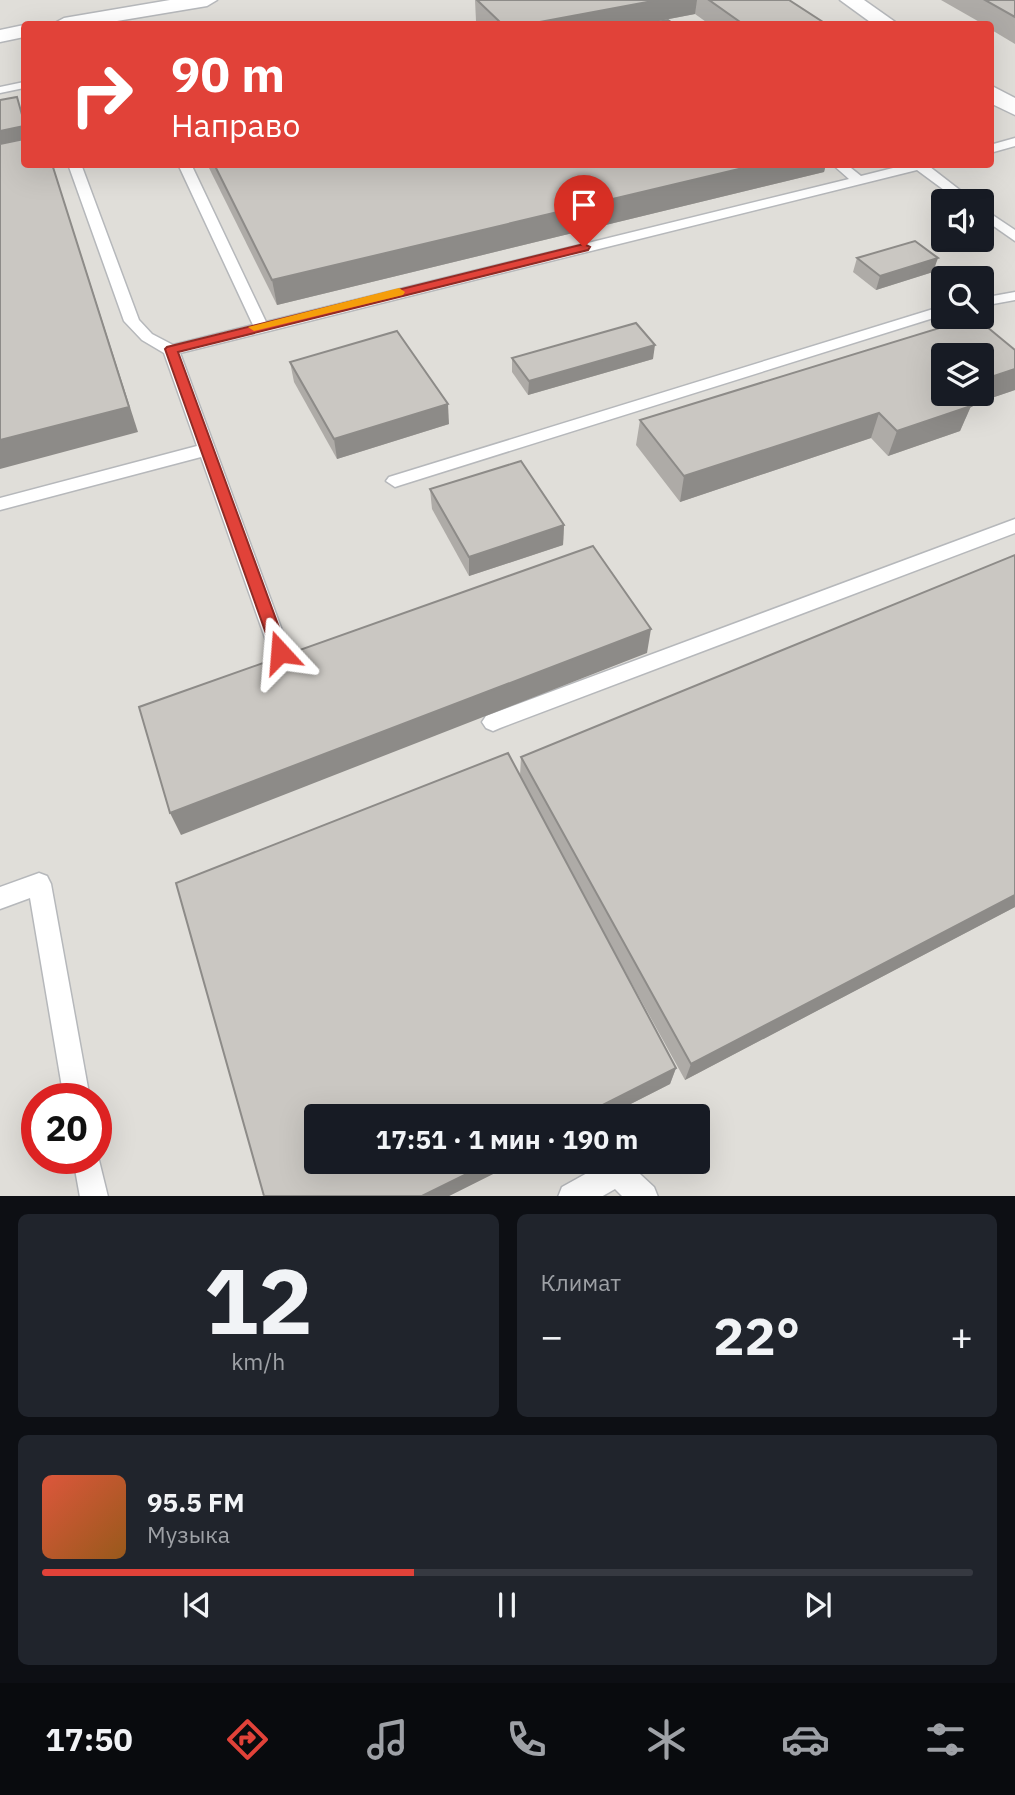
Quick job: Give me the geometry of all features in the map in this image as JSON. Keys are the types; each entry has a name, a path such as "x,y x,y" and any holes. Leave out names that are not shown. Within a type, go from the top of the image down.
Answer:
{"street":[{"path":"82,21 207,0"},
{"path":"850,0 882,21"},
{"path":"0,36 21,32"},
{"path":"994,95 1015,108"}],"lane":[{"path":"0,90 21,86"},
{"path":"994,148 1015,142"},
{"path":"75,168 132,321 147,337 171,349 260,325 912,168"},
{"path":"186,168 260,325"},
{"path":"843,168 859,181"},
{"path":"928,168 953,189"},
{"path":"994,221 1015,237"},
{"path":"994,300 1015,296"},
{"path":"396,481 931,314"},
{"path":"171,349 280,652"},
{"path":"0,504 209,449"},
{"path":"493,722 1015,526"},
{"path":"0,898 39,884 74,1083"},
{"path":"572,1196 617,1172 644,1196"},
{"path":"90,1174 93,1196"}],"shaded area":[{"path":"0,0 1015,0 1015,1196 0,1196"}],"building":[{"path":"477,0 658,0 545,21 499,21"},
{"path":"709,0 789,0 821,21 739,21"},
{"path":"985,0 1015,0 1015,17"},
{"path":"17,97 21,127 0,131 0,100"},
{"path":"21,140 21,168 53,168 129,407 0,440 0,144"},
{"path":"216,168 743,168 272,280"},
{"path":"915,241 938,258 880,276 857,258"},
{"path":"636,323 655,345 529,381 512,358"},
{"path":"936,329 990,329 1015,350 1015,369 994,376 994,343 931,343 931,406 971,406 897,431 879,413 684,476 640,420"},
{"path":"397,331 448,404 334,439 290,362"},
{"path":"521,461 564,525 469,557 430,489"},
{"path":"593,546 651,629 170,813 139,707"},
{"path":"1015,555 1015,895 691,1064 521,757"},
{"path":"508,753 676,1068 605,1104 304,1104 304,1174 467,1174 422,1196 264,1196 176,883"}],"slow traffic":[{"path":"254,327 399,292"}],"route":[{"path":"280,652 171,349 584,247"}]}
